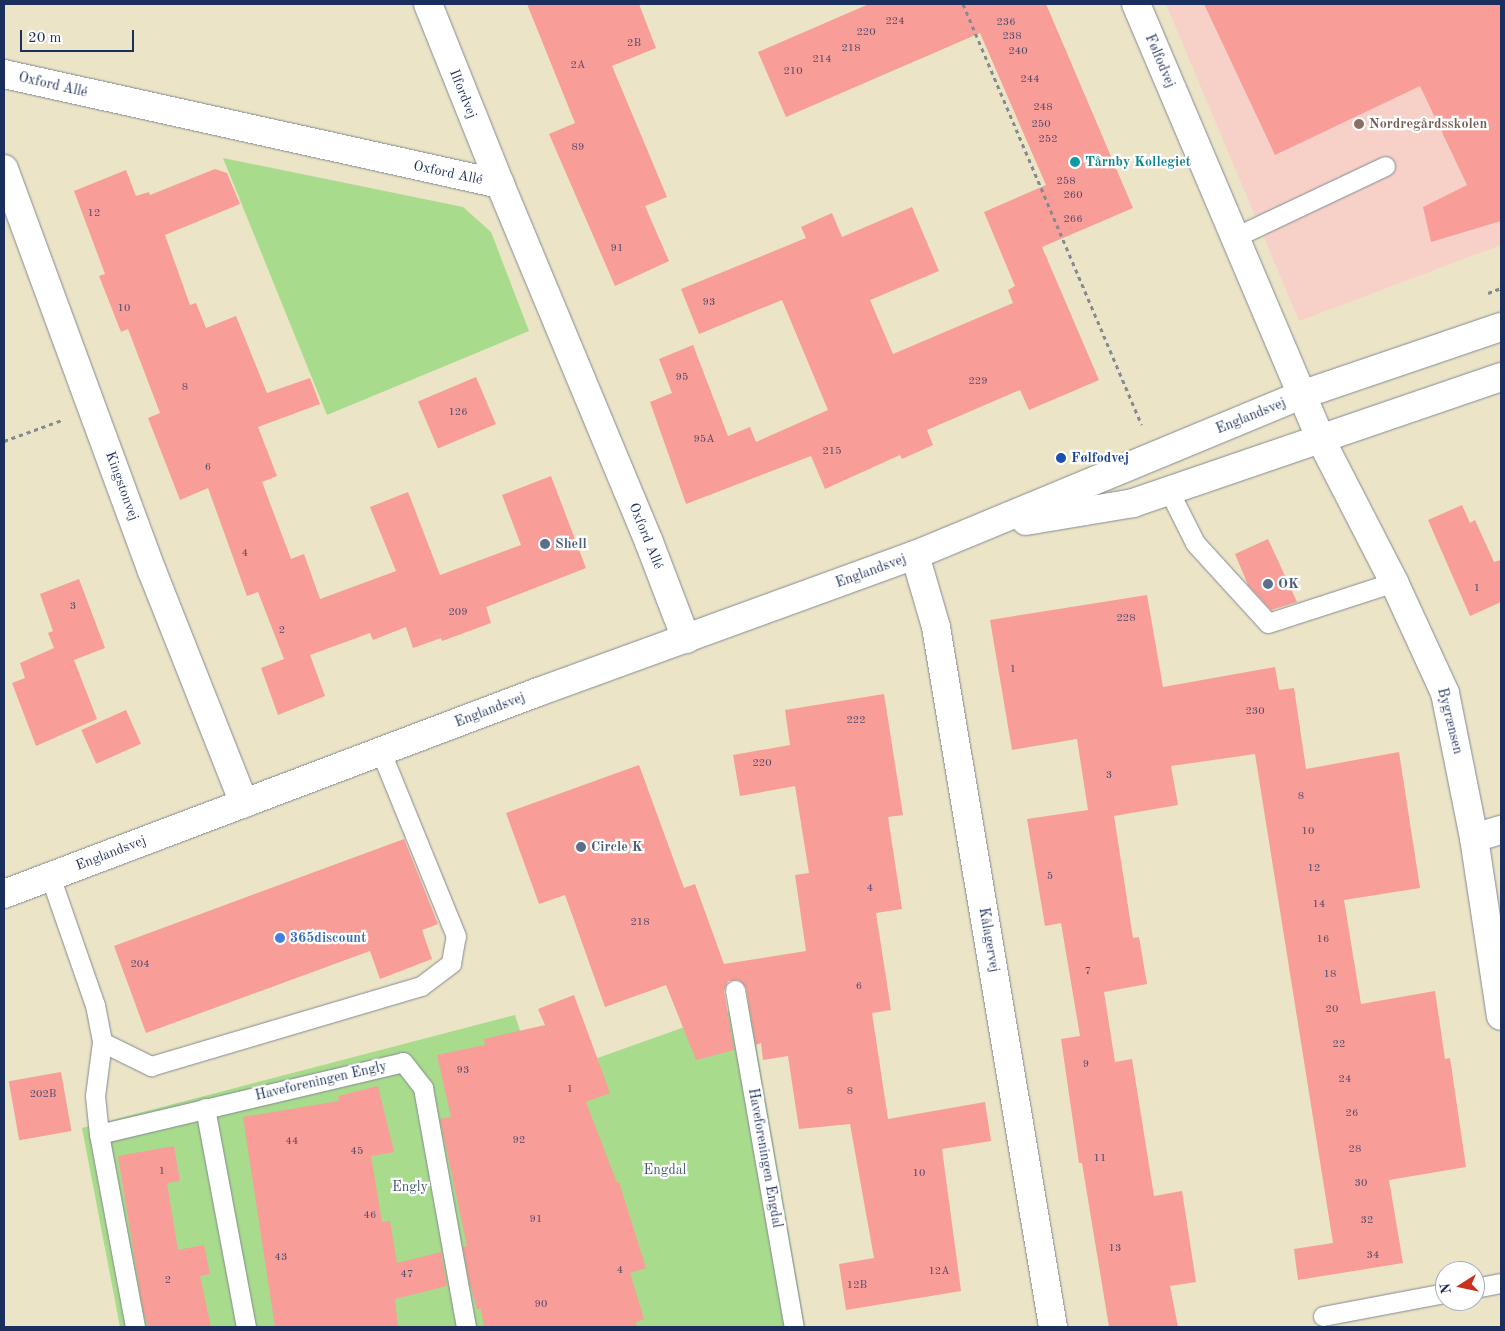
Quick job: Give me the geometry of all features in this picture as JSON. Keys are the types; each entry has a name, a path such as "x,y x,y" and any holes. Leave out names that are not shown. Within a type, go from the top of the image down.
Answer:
{"street":[{"name":"Ilfordvej","path":"428,4 500,184"},
{"name":"Følfodvej","path":"1136,4 1301,395"},
{"name":"Oxford Allé","path":"4,74 500,184 649,542 686,639"},
{"name":"Kingstonvej","path":"4,169 94,408 152,570 244,803"},
{"name":"Englandsvej","path":"4,894 381,752 915,555 1301,395 1501,326"},
{"name":"Englandsvej","path":"978,529 1133,503 1501,377"},
{"name":"Bygrænsen","path":"1301,395 1321,440 1394,582 1445,693 1474,838 1501,1016"},
{"name":"Kålagervej","path":"915,555 936,627 1053,1327"},
{"path":"1474,838 1501,830"}],"lane":[{"path":"1235,237 1385,166"},
{"path":"1169,491 1195,543 1268,624 1394,582"},
{"path":"102,1042 151,1066 421,986 451,963 456,936 381,752"},
{"path":"50,876 95,1005 102,1042 95,1096 99,1134 135,1327"},
{"name":"Haveforeningen Engdal","path":"735,990 794,1327"},
{"name":"Haveforeningen Engly","path":"99,1134 403,1062 422,1088 466,1327"},
{"path":"205,1108 246,1327"},
{"path":"1485,1286 1501,1283"},
{"path":"1323,1316 1435,1295"}],"path":[{"path":"963,4 1155,456"},
{"path":"4,441 94,408"}],"shaded area":[{"name":"Nordregårdsskolen","path":"1166,4 1501,4 1501,245 1299,321"}],"green space":[{"path":"223,158 463,207 491,232 529,331 327,415"},
{"name":"Engly","path":"749,1004 805,1327 120,1327 82,1128 515,1015 536,1080"}],"building":[{"path":"527,4 639,4 656,48 612,66 667,197 645,206 669,261 615,286 549,134 575,123"},
{"path":"869,4 1046,4 1133,208 1042,247 1099,380 1029,410 1020,390 927,430 933,445 902,459 900,455 825,489 811,456 686,504 650,402 672,393 659,359 693,345 728,436 750,427 756,442 828,410 782,300 699,334 681,289 806,238 801,227 832,213 842,237 912,207 939,271 870,300 893,354 1013,303 1008,290 1015,286 984,212 1046,185 980,33 786,117 758,52"},
{"path":"1204,4 1501,4 1501,221 1431,242 1423,207 1467,185 1420,86 1275,155"},
{"path":"215,169 227,173 240,204 165,235 190,305 196,303 206,328 236,316 267,393 310,378 320,404 258,427 277,476 262,482 291,559 304,554 320,599 396,571 370,507 408,492 440,575 521,545 502,495 551,476 586,568 486,607 491,623 442,641 441,638 413,648 406,627 373,640 370,633 310,655 325,696 278,715 261,668 284,659 258,592 247,596 208,488 180,500 148,418 160,413 128,329 121,332 99,276 105,274 74,191 126,170 136,196 149,192 150,195"},
{"path":"476,377 496,424 438,449 418,402"},
{"path":"1462,505 1470,523 1475,520 1494,562 1501,560 1501,602 1470,616 1428,520"},
{"path":"1268,539 1297,602 1271,610 1248,585 1235,554"},
{"path":"79,579 105,648 74,660 97,719 36,746 12,683 25,678 20,663 54,648 48,633 53,631 40,594"},
{"path":"1147,595 1163,687 1275,667 1279,690 1294,688 1306,769 1399,752 1420,888 1344,900 1361,1004 1435,991 1445,1059 1450,1058 1466,1167 1389,1180 1403,1263 1298,1280 1294,1249 1333,1243 1255,754 1171,766 1178,805 1114,816 1133,938 1139,937 1147,984 1104,992 1115,1062 1132,1059 1154,1196 1182,1191 1196,1282 1170,1286 1178,1327 1109,1327 1082,1163 1079,1163 1061,1039 1080,1036 1061,923 1045,926 1027,819 1088,810 1077,739 1012,750 990,620"},
{"path":"884,694 903,815 888,817 902,909 876,913 891,1010 872,1013 888,1119 985,1102 991,1141 942,1149 961,1291 846,1310 839,1264 874,1258 850,1124 799,1129 788,1056 763,1060 761,1043 756,1045 746,988 739,980 728,981 724,991 734,1050 696,1060 666,985 605,1007 565,895 539,904 506,813 639,765 684,888 695,884 724,964 806,951 795,875 809,873 795,786 740,796 733,755 790,745 785,710"},
{"path":"126,710 141,744 96,764 81,730"},
{"name":"365discount","path":"404,839 438,924 422,930 432,959 380,979 370,951 146,1033 114,946"},
{"path":"574,995 610,1093 586,1102 617,1183 619,1182 646,1268 630,1273 644,1319 636,1322 637,1327 484,1327 481,1309 477,1309 469,1280 463,1247 467,1246 440,1119 451,1117 437,1055 485,1045 484,1039 545,1025 538,1009"},
{"path":"61,1072 71,1131 19,1140 9,1081"},
{"path":"378,1086 394,1152 371,1156 382,1222 390,1221 397,1263 441,1252 447,1286 395,1299 398,1327 275,1327 243,1117 339,1101 338,1096"},
{"path":"174,1146 180,1181 167,1183 178,1250 204,1245 210,1274 200,1276 211,1327 148,1327 143,1310 118,1156"}],"place":[{"name":"Nordregårdsskolen","path":"1359,124"},
{"name":"Tårnby Kollegiet","path":"1075,162"},
{"name":"Følfodvej","path":"1061,458"},
{"name":"Shell","path":"545,544"},
{"name":"OK","path":"1268,584"},
{"name":"Circle K","path":"581,847"},
{"name":"365discount","path":"280,938"}],"park label":[{"name":"Engdal","path":"665,1170"}]}
